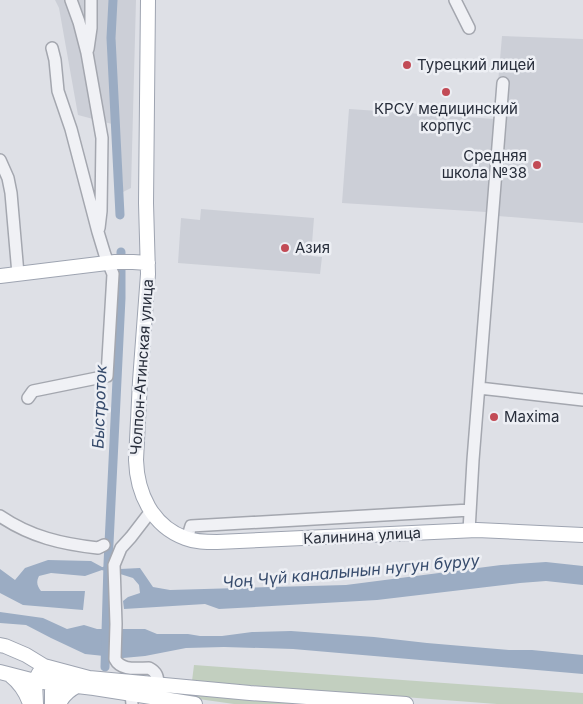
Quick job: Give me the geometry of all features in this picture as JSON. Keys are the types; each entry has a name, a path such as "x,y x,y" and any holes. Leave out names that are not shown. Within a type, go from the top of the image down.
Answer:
{"main road":[{"name":"Чолпон-Атинская улица","path":"148,0 146,203 148,274 140,381 136,472 139,485 151,511"},
{"path":"0,276 112,263 148,263"},
{"name":"Калинина улица","path":"151,511 166,528 174,533 187,539 202,542 477,530 583,535"},
{"path":"0,645 26,655 44,666 89,678 250,693 406,704"},
{"path":"4,673 24,671 27,668 26,655"},
{"path":"36,704 35,680 44,666"},
{"path":"44,666 52,682 52,704"},
{"path":"4,673 77,686 132,699 195,704"},
{"path":"4,673 16,680 25,691 30,704"},
{"path":"59,704 70,689 77,686"}],"street":[{"path":"71,0 87,53 102,138 101,211 98,232"},
{"path":"87,53 91,28 91,0"},
{"path":"455,0 469,28"},
{"path":"28,398 33,391 107,376 112,263 105,255 71,129 58,91 52,48"},
{"path":"469,531 503,83"},
{"path":"0,160 8,178 11,193 18,274"},
{"path":"479,388 583,400"},
{"path":"187,539 191,526 470,510"},
{"path":"151,511 121,548 114,565 115,659 122,666 153,670 156,673 158,685"},
{"path":"0,516 13,525 39,537 57,542 98,548 104,545"}],"shaded area":[{"path":"55,0 109,0 112,124 78,115 59,8"},
{"path":"116,0 136,0 131,188 123,192 114,44"},
{"path":"502,36 583,39 583,223 486,215 486,212 342,203 349,109 495,119"},
{"path":"201,209 314,218 311,256 322,257 320,274 178,263 181,218 200,220"}],"green space":[{"path":"194,665 583,693 583,704 497,704 192,681"},
{"path":"174,693 349,704 234,704 177,696"}],"water":[{"path":"48,560 91,561 102,567 120,569 140,568 153,587 170,590 346,585 501,565 546,562 583,566 583,585 546,581 377,600 219,609 205,604 124,609 123,601 140,593 139,585 133,578 102,570 85,576 51,573 39,576 37,580 41,591 85,591 83,610 23,605 0,593 0,569 15,580 25,568"},
{"path":"0,612 43,618 67,629 84,625 97,629 145,629 157,634 200,636 291,631 583,655 583,674 293,649 186,648 123,658 85,654 26,625 0,623"}],"waterway":[{"name":"Быстроток","path":"113,0 111,38 120,215"},
{"name":"Быстроток","path":"105,667 121,298 121,252"},
{"name":"Чоң Чүй каналынын нугун буруу","path":"103,569 108,564"}],"place":[{"name":"Турецкий лицей","path":"407,65"},
{"name":"КРСУ медицинский корпус","path":"446,92"},
{"name":"Средняя школа №38","path":"537,165"},
{"name":"Азия","path":"285,248"},
{"name":"Maxima","path":"494,417"}]}
